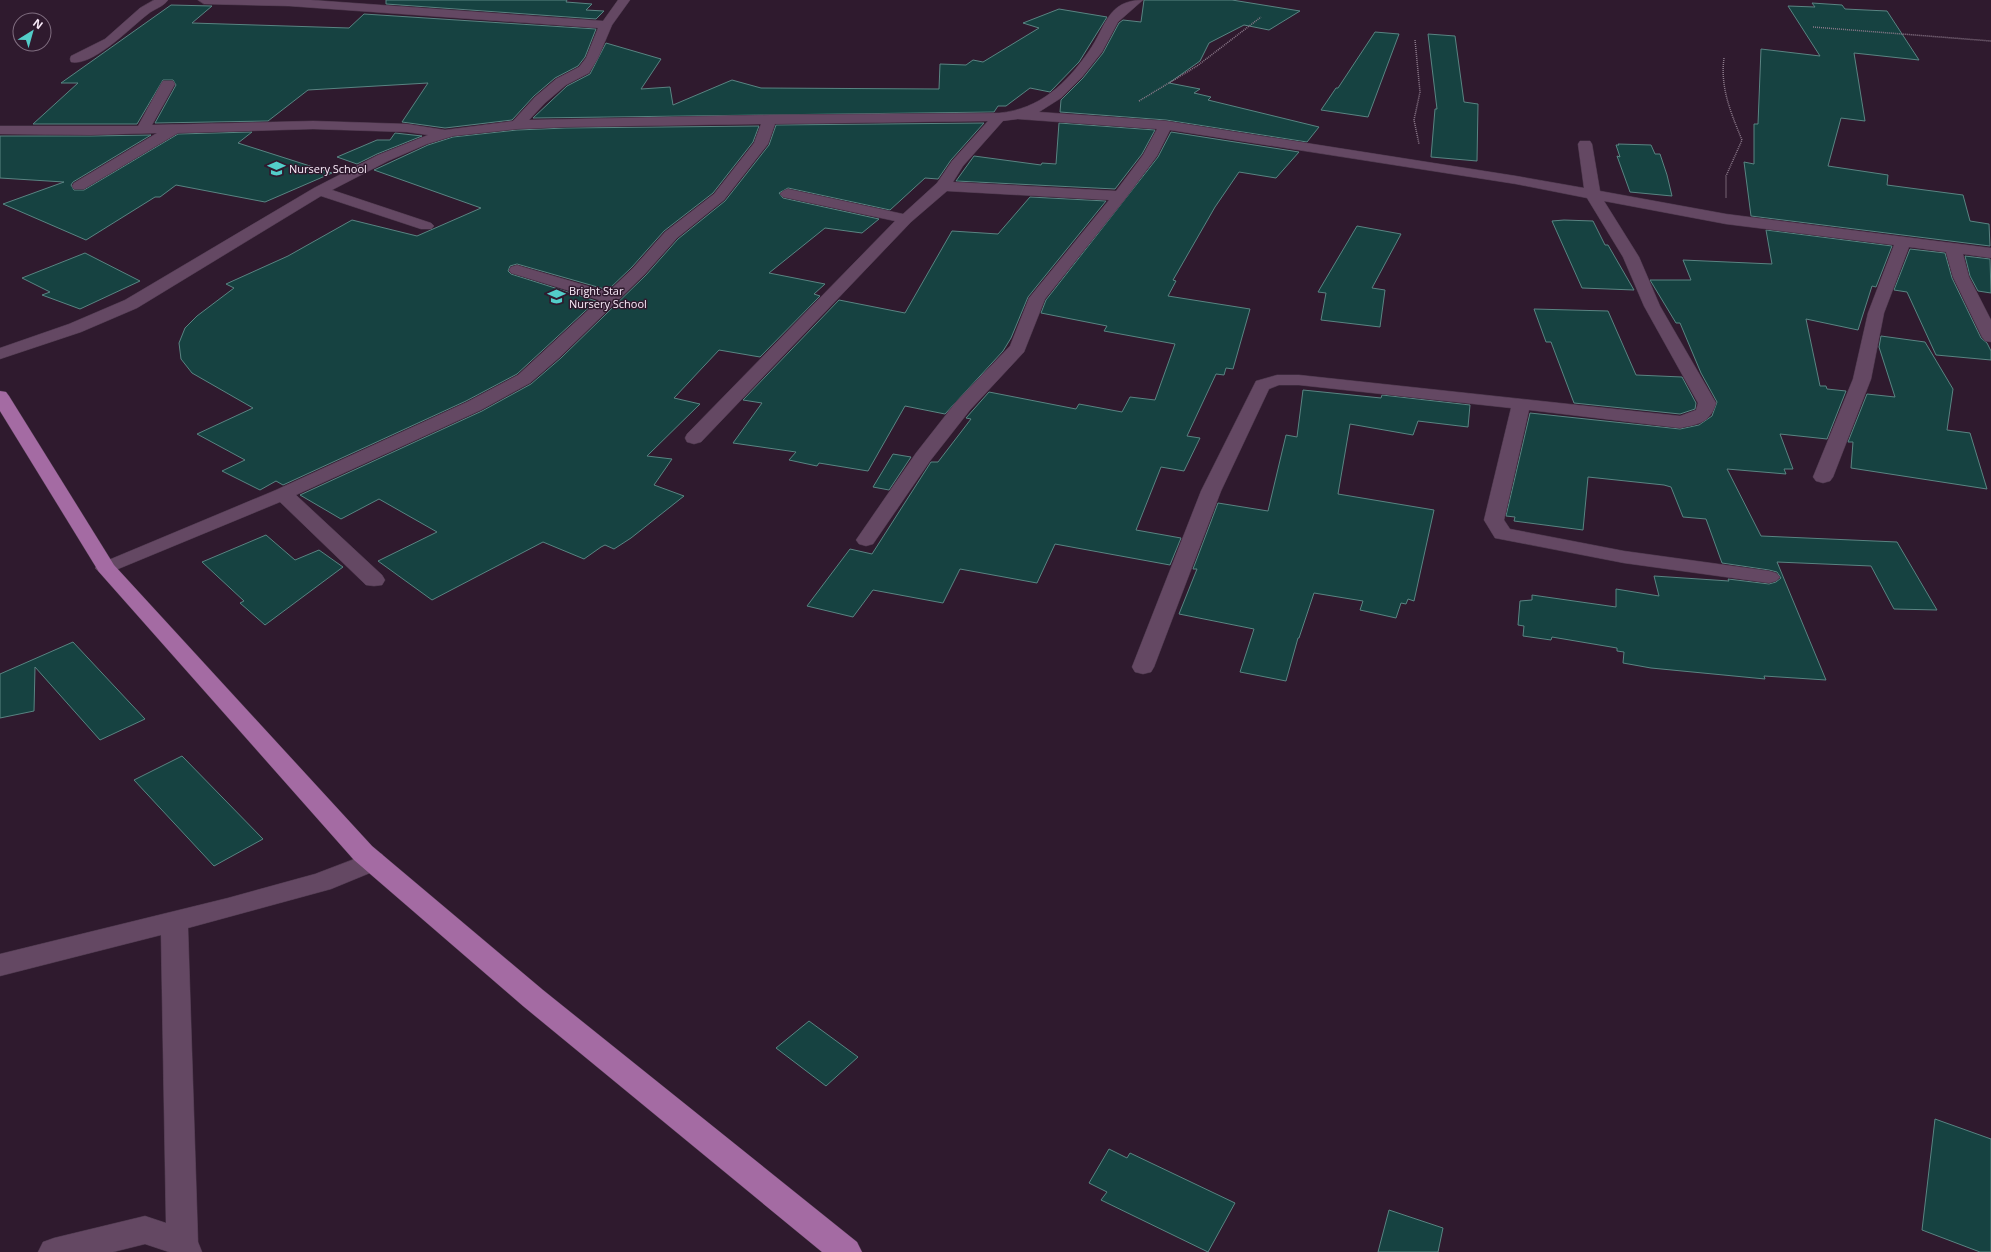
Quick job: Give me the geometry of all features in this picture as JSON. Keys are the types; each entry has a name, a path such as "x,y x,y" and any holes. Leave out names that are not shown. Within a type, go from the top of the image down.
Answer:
{"main road":[{"path":"0,396 106,568 357,847 533,998 846,1252"}],"street":[{"path":"76,59 109,42 144,11 162,0"},
{"path":"204,0 289,2 606,25"},
{"path":"518,125 540,100 561,82 584,70 592,58 606,25 624,0"},
{"path":"1018,115 1034,109 1062,90 1078,74 1101,43 1114,17 1137,0"},
{"path":"143,129 168,84"},
{"path":"0,130 143,129 313,125 407,128 452,132 518,125 770,119 999,117 1018,115 1108,120 1166,125 1354,156 1414,164 1726,219 1991,253"},
{"path":"694,438 906,219 943,186 957,164 999,117"},
{"path":"106,568 283,494 474,406 524,379 554,354 672,235 719,197 761,144 770,119"},
{"path":"866,540 923,456 963,406 1018,348 1037,298 1120,196 1154,150 1166,125"},
{"path":"79,186 176,128"},
{"path":"0,354 75,328 132,304 320,191 416,144 452,132"},
{"path":"1143,667 1210,491 1262,385 1277,380 1299,380 1680,422 1694,419 1704,413 1706,403 1652,306 1631,257 1593,195 1585,144"},
{"path":"943,186 1120,196"},
{"path":"320,191 426,226"},
{"path":"788,194 906,219"},
{"path":"1823,478 1862,379 1876,312 1903,242"},
{"path":"1953,248 1961,277 1991,336"},
{"path":"517,270 611,298"},
{"path":"1520,404 1494,520 1502,534 1624,557 1769,577"},
{"path":"283,494 374,580"},
{"path":"0,966 174,922 322,882 373,861"},
{"path":"54,1252 144,1230 184,1247 174,922"}],"path":[{"path":"1108,120 1197,66 1261,17"},
{"path":"1813,27 1991,41"},
{"path":"1414,164 1419,144 1414,120 1420,92 1415,40"},
{"path":"1724,58 1721,81 1725,98 1742,140 1726,176 1726,219"}],"building":[{"path":"386,0 567,0 566,2 592,4 586,10 604,11 596,19 386,4"},
{"path":"1144,0 1232,0 1300,11 1269,30 1244,25 1209,43 1200,61 1169,83 1200,89 1194,93 1211,97 1208,100 1319,127 1307,142 1166,120 1060,112 1061,100 1083,78 1103,53 1119,23 1123,20 1141,22"},
{"path":"1812,3 1842,5 1845,9 1887,11 1919,60 1854,53 1865,121 1841,118 1828,166 1888,175 1887,185 1963,195 1970,221 1989,224 1990,246 1751,216 1744,162 1754,164 1754,124 1758,124 1761,49 1820,56 1788,6 1815,7"},
{"path":"171,5 212,6 192,23 349,28 364,14 596,29 585,57 578,66 555,78 534,96 512,120 445,128 402,122 428,83 308,90 268,121 155,123 176,85 173,80 163,80 137,124 33,124 78,83 61,83"},
{"path":"1059,9 1107,17 1079,62 1050,92 1030,88 1006,106 998,106 994,112 533,118 567,86 590,74 606,43 661,59 641,89 670,87 673,105 732,80 761,88 939,89 940,64 966,65 973,60 983,62 1039,28 1023,23"},
{"path":"1375,32 1399,34 1368,117 1321,110 1336,88 1338,88"},
{"path":"1428,34 1455,36 1464,102 1478,104 1477,161 1431,157 1435,109 1437,109"},
{"path":"984,123 951,160 938,179 925,178 890,210 788,188 779,193 783,198 879,219 862,233 825,228 769,273 825,284 814,294 820,296 760,357 719,350 674,398 700,404 647,456 672,459 654,485 684,496 631,538 614,549 605,545 584,559 543,542 432,600 378,561 437,532 379,499 341,519 300,495 482,411 531,384 561,358 646,275 678,239 725,201 769,145 776,125"},
{"path":"1059,123 1155,130 1142,154 1115,189 956,181 974,156 1041,165 1042,163 1056,164"},
{"path":"759,126 753,142 713,193 664,231 632,267 608,290 517,264 510,266 508,271 511,274 596,301 517,374 466,401 283,485 276,481 260,490 222,471 245,460 197,434 253,408 192,373 181,359 179,343 185,328 197,316 234,288 226,284 288,256 352,220 417,236 481,208 374,170 428,145 453,137 517,130 566,128"},
{"path":"252,132 238,143 332,173 265,202 176,185 160,197 155,197 86,240 3,204 64,182 0,178 0,136 151,135 73,182 71,185 74,190 84,190 178,134"},
{"path":"1171,132 1299,152 1276,178 1239,172 1215,207 1173,280 1176,281 1168,296 1250,309 1233,369 1226,368 1224,375 1216,374 1187,436 1200,438 1184,471 1161,467 1136,530 1181,538 1170,565 1055,544 1037,583 960,569 943,603 873,590 853,617 807,606 850,549 872,554 931,462 938,462 971,419 966,418 989,392 1076,409 1079,404 1122,412 1130,397 1155,400 1175,344 1104,331 1107,326 1041,313 1046,300 1158,157"},
{"path":"395,133 422,136 377,154 357,164 337,157 377,140 390,140"},
{"path":"1618,144 1651,145 1655,154 1660,154 1672,196 1630,192 1617,156 1620,157 1616,145 1619,145"},
{"path":"1030,197 1106,201 1028,297 1011,338 1003,351 945,414 905,406 868,471 819,463 817,466 789,460 796,452 733,443 762,403 743,400 839,300 905,313 952,231 998,234"},
{"path":"1552,221 1593,221 1605,245 1608,245 1634,290 1582,288"},
{"path":"1357,226 1401,234 1372,288 1385,290 1380,327 1321,320 1326,293 1318,292"},
{"path":"1766,230 1892,246 1876,287 1872,286 1858,330 1806,319 1820,386 1826,386 1827,389 1846,391 1827,439 1780,434 1793,469 1784,469 1786,474 1727,469 1761,536 1897,542 1937,610 1894,609 1871,566 1777,562 1826,680 1764,676 1765,679 1651,668 1623,663 1624,652 1617,651 1617,648 1552,637 1551,640 1523,636 1524,626 1518,625 1520,601 1532,600 1532,595 1616,607 1616,589 1659,596 1654,576 1729,581 1728,579 1769,584 1776,582 1781,578 1777,572 1722,563 1706,519 1683,517 1671,487 1664,485 1588,477 1583,530 1514,521 1515,517 1506,516 1530,413 1680,429 1699,425 1712,416 1717,402 1701,373 1680,323 1676,323 1650,280 1691,280 1683,260 1772,264"},
{"path":"1910,249 1945,253 1952,278 1981,338 1987,343 1991,351 1991,360 1936,355 1907,292 1894,290"},
{"path":"85,253 140,281 80,309 42,295 50,292 22,278"},
{"path":"1965,256 1990,259 1991,293 1978,291 1970,276"},
{"path":"1534,309 1608,311 1636,375 1682,377 1696,403 1695,409 1680,414 1574,403 1551,342 1546,342"},
{"path":"1881,336 1925,342 1953,389 1947,430 1970,433 1987,489 1851,468 1853,442 1848,442 1867,394 1895,397 1879,347"},
{"path":"1303,390 1381,398 1382,395 1470,405 1468,427 1418,421 1413,435 1350,424 1338,494 1434,510 1414,601 1408,599 1406,604 1401,603 1396,618 1360,610 1363,601 1314,593 1298,638 1286,681 1240,672 1254,629 1179,614 1197,569 1193,569 1218,503 1268,511 1286,435 1297,437"},
{"path":"893,454 911,457 889,490 873,487"},
{"path":"266,535 295,560 319,550 343,567 265,625 240,603 244,601 202,562"},
{"path":"73,642 145,719 100,740 35,667 34,711 0,718 0,674"},
{"path":"182,756 263,839 214,866 134,780"},
{"path":"809,1021 858,1057 826,1086 776,1048"},
{"path":"1935,1119 1991,1139 1991,1252 1980,1252 1922,1230"},
{"path":"1109,1149 1127,1158 1130,1153 1235,1203 1208,1252 1101,1200 1107,1192 1089,1183"},
{"path":"1389,1210 1443,1228 1438,1252 1378,1252"}],"place":[{"name":"Nursery School","path":"276,169"},
{"name":"Bright Star Nursery School","path":"556,297"}]}
